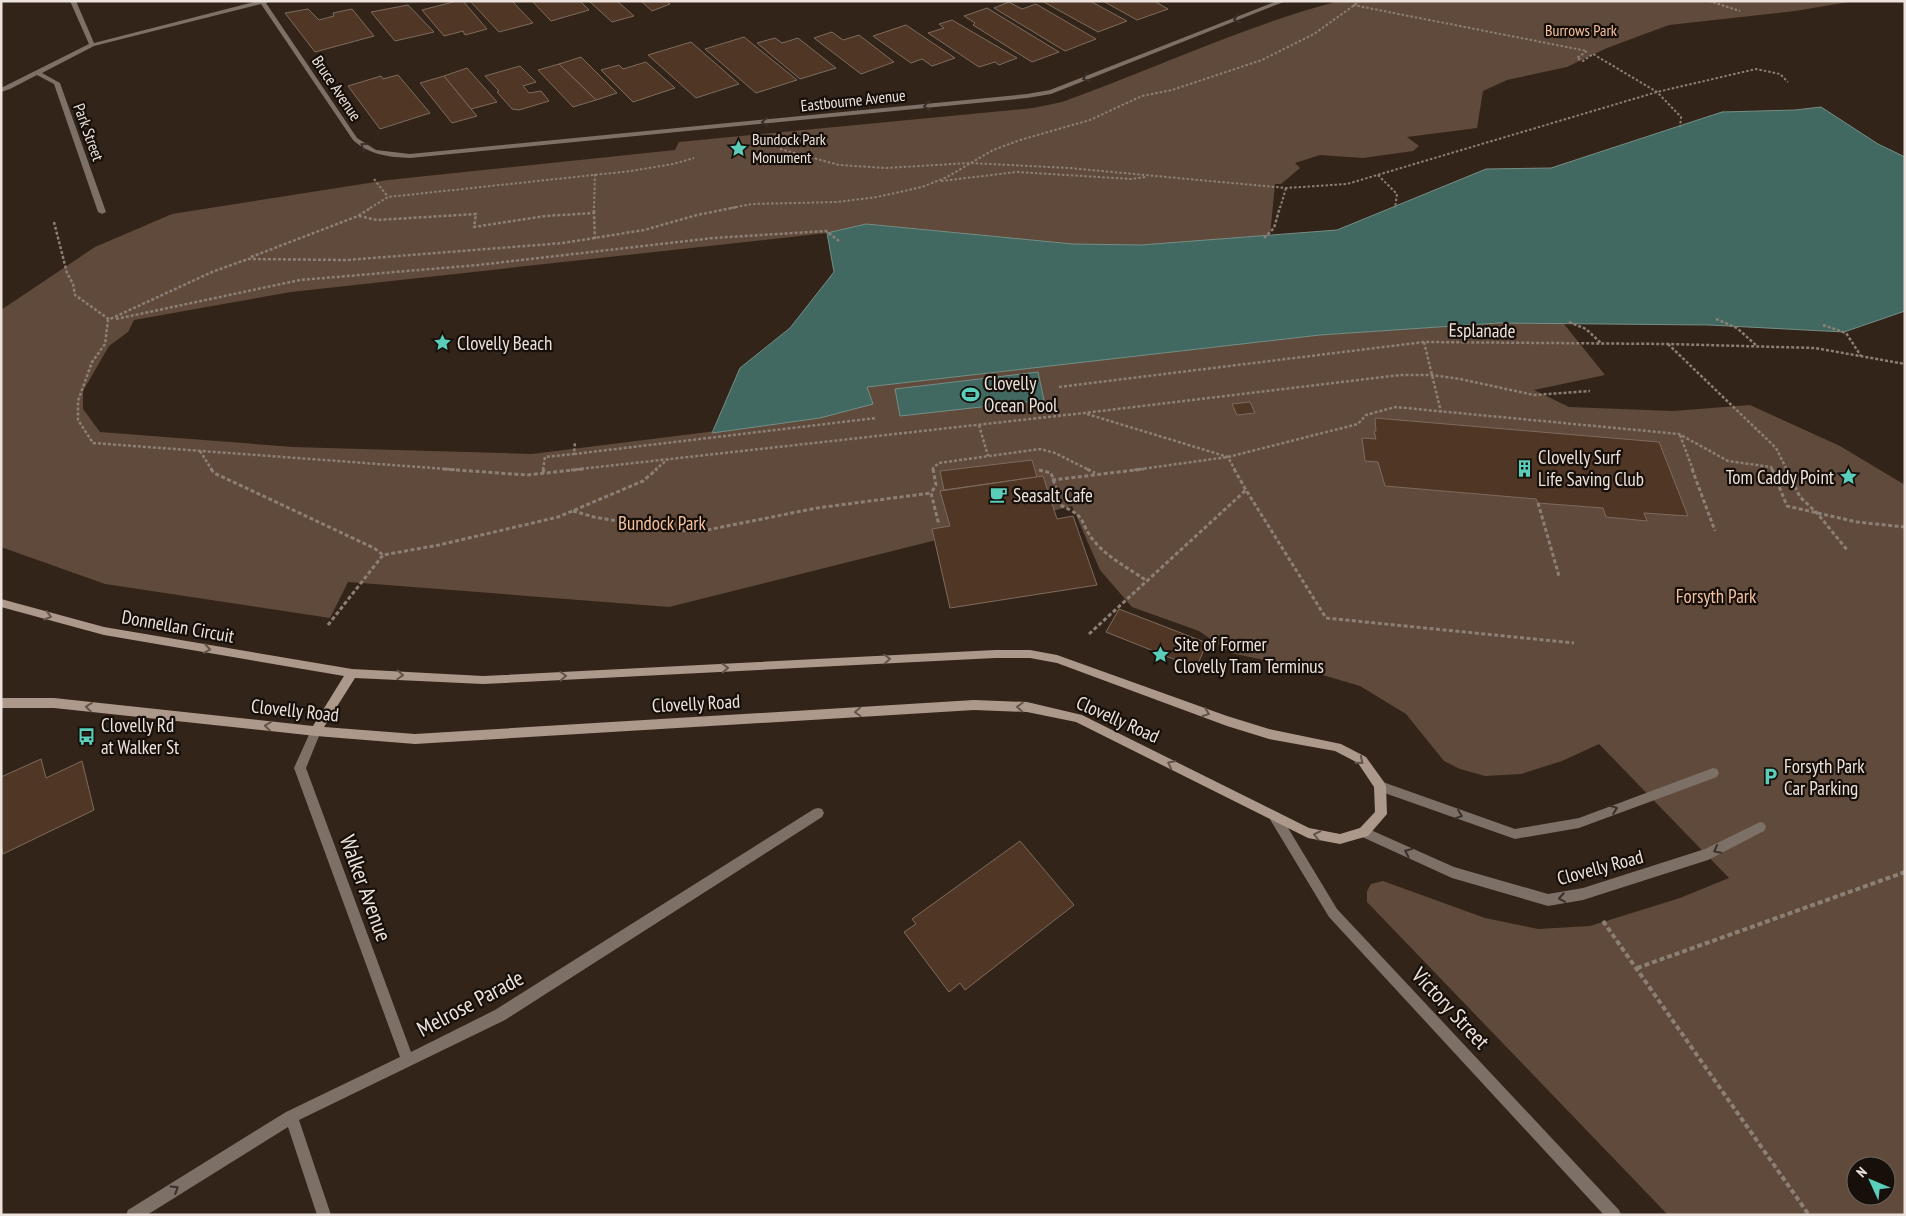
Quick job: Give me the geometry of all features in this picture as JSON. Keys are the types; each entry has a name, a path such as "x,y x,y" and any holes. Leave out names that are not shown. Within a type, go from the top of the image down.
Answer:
{"street":[{"path":"72,1 92,45"},
{"name":"Eastbourne Avenue","path":"410,156 1027,96 1052,92 1283,1"},
{"path":"5,89 92,45 264,2"},
{"name":"Bruce Avenue","path":"264,2 355,139 363,147 375,152 410,156"},
{"name":"Park Street","path":"37,73 57,83 102,212"},
{"name":"Donnellan Circuit","path":"1,603 104,631 352,673"},
{"name":"Clovelly Road","path":"352,673 483,680 995,654 1030,654 1057,659 1091,670 1227,721 1269,734 1337,747 1362,760 1380,786"},
{"path":"316,731 352,673"},
{"name":"Clovelly Road","path":"1,703 54,703 316,731 415,739 974,705 1027,707 1078,718 1308,833 1340,839 1364,832 1452,872 1548,900 1583,894 1708,854 1760,827"},
{"name":"Walker Avenue","path":"316,731 300,768 407,1059"},
{"path":"1364,832 1381,814 1380,786 1515,834 1578,823 1712,773"},
{"name":"Melrose Parade","path":"133,1215 291,1117 500,1015 818,813"},
{"name":"Victory Street","path":"1275,817 1333,913 1614,1215"},
{"path":"291,1117 324,1215"}],"path":[{"path":"248,259 347,260 595,239 644,230 725,208 752,204 837,202 877,197 922,187 935,182 993,150 1020,140 1090,120 1142,96 1172,90 1262,60 1314,34 1360,1"},
{"path":"1709,1 1740,11"},
{"path":"1352,5 1587,50 1577,58 1583,61 1594,54 1657,92 1681,117 1680,127"},
{"path":"742,124 755,143 839,165 886,168 970,163 1069,168 1286,188 1347,184 1657,92 1756,69 1780,74 1788,82"},
{"path":"1125,98 1130,101"},
{"path":"108,320 212,272 358,216 388,197 673,164 697,156"},
{"path":"935,182 1010,173 1131,179 1155,176"},
{"path":"595,239 596,174"},
{"path":"371,175 388,197"},
{"path":"1378,175 1397,194 1395,208"},
{"path":"1264,238 1274,228 1286,188"},
{"path":"358,216 377,220 476,214 474,227 545,216 594,212"},
{"path":"54,222 67,273 73,284 75,295 108,320 300,280 478,265 713,238 826,231 838,241"},
{"path":"1716,319 1737,328 1757,347"},
{"path":"108,320 105,344 92,362 78,401 78,420 93,443 517,474 544,473 979,425 1400,375 1432,375 1534,395 1590,391"},
{"path":"1570,322 1586,329 1602,344"},
{"path":"1824,325 1846,333 1862,357"},
{"path":"1424,342 1441,412"},
{"name":"Esplanade","path":"1059,387 1424,342 1668,344 1815,348 1905,364"},
{"path":"1668,344 1776,448 1800,497 1817,513 1848,551"},
{"path":"1052,480 1228,457 1358,424 1366,415 1395,407 1679,434 1728,461 1771,467 1787,506 1858,522 1905,527"},
{"path":"1084,413 1228,457 1246,490 1326,618 1574,643"},
{"path":"544,473 545,457 876,418"},
{"path":"979,425 988,456"},
{"path":"1679,434 1715,531"},
{"path":"574,454 575,442"},
{"path":"939,525 931,493 936,485 933,468 939,463 1040,450 1055,453 1095,474"},
{"path":"199,451 214,473 374,548 383,555"},
{"path":"328,625 383,555 448,543 558,517 643,481 668,458"},
{"path":"1040,470 1051,474 1062,506 1078,512 1094,541 1109,555 1147,581"},
{"path":"1089,634 1246,490"},
{"path":"573,510 594,517 671,530 702,532 797,512 931,493"},
{"path":"1538,503 1559,576"},
{"path":"1636,968 1905,872"},
{"path":"1583,894 1809,1215"}],"green space":[{"path":"1339,1 1855,1 1795,11 1669,25 1607,48 1567,67 1507,80 1483,91 1477,128 1407,137 1419,146 1413,151 1363,158 1320,155 1295,163 1300,168 1281,184 1275,184 1270,236 1141,245 1073,244 866,224 827,233 291,292 134,320 128,332 109,346 83,391 83,409 100,432 293,447 532,454 820,418 872,404 867,387 1320,335 1560,319 1605,375 1534,390 1569,407 1673,411 1750,405 1840,446 1905,485 1905,1215 1668,1215 1367,902 1367,891 1371,884 1383,881 1485,918 1538,929 1590,926 1680,898 1729,878 1599,744 1562,761 1521,774 1485,776 1460,769 1444,761 1406,714 1360,686 1292,666 1231,653 1199,631 1132,607 1100,570 1072,506 669,607 348,582 330,618 105,584 1,547 1,310 95,247 172,214 388,180 675,150 679,142 1033,108 1062,102 1241,32"}],"water":[{"path":"1821,107 1878,144 1905,157 1905,311 1844,332 1709,325 1498,323 1320,335 867,387 873,404 820,418 712,433 740,368 790,328 834,272 827,233 866,224 1073,244 1141,245 1337,230 1486,169 1551,168 1722,112 1795,110"},
{"name":"Clovelly Ocean Pool","path":"1038,372 1044,400 900,416 895,389"}],"building":[{"path":"463,1 487,29 465,35 463,31 444,36 422,10"},
{"path":"470,1 512,1 533,23 499,32"},
{"path":"532,1 580,1 589,10 551,21"},
{"path":"589,1 617,1 634,16 612,22"},
{"path":"641,1 667,1 670,4 652,11"},
{"path":"1042,1 1090,1 1127,21 1098,32"},
{"path":"1103,1 1154,1 1168,9 1137,20"},
{"path":"1009,2 1022,9 1036,4 1096,39 1065,51 994,8"},
{"path":"408,5 434,32 395,41 371,12"},
{"path":"987,8 1059,52 1032,62 973,25 975,23 964,16"},
{"path":"308,9 319,20 334,16 333,13 352,9 374,36 315,52 285,13"},
{"path":"952,20 1017,58 999,65 995,62 979,67 928,33 944,28 939,24"},
{"path":"906,25 955,58 932,66 922,59 911,63 873,36"},
{"path":"832,32 843,40 859,35 894,62 861,74 814,38"},
{"path":"744,37 797,80 756,93 705,49"},
{"path":"775,38 782,43 798,38 836,68 800,79 757,43"},
{"path":"691,42 739,84 696,98 648,55"},
{"path":"581,57 617,93 596,100 559,64"},
{"path":"646,62 675,88 633,102 601,70 619,65 623,69"},
{"path":"559,64 596,100 573,107 538,70"},
{"path":"520,66 536,82 523,86 529,93 541,91 549,101 519,110 512,109 485,76"},
{"path":"467,68 497,102 471,109 444,76"},
{"path":"398,75 430,113 380,129 348,86 381,76 383,79"},
{"path":"444,76 477,116 452,123 420,83"},
{"path":"1250,402 1255,413 1237,415 1232,404"},
{"name":"Clovelly Surf Life Saving Club","path":"1375,418 1659,442 1688,516 1644,513 1647,521 1606,517 1603,508 1538,503 1536,499 1385,486 1378,462 1365,461 1362,438 1376,439 1374,431 1376,431"},
{"path":"1032,460 1037,477 944,490 940,471"},
{"path":"1043,476 1057,519 1073,516 1097,585 950,608 932,529 950,526 940,491"},
{"path":"1119,609 1207,643 1196,668 1106,632"},
{"path":"41,759 46,778 82,761 94,810 3,854 1,844 1,777"},
{"path":"1020,841 1074,905 965,990 960,983 949,992 904,932 916,924 912,919"}],"place":[{"name":"Bundock Park Monument","path":"738,148"},
{"name":"Clovelly Beach","path":"443,343"},
{"name":"Clovelly Ocean Pool","path":"970,394"},
{"name":"Clovelly Surf Life Saving Club","path":"1524,468"},
{"name":"Tom Caddy Point","path":"1848,477"},
{"name":"Seasalt Cafe","path":"999,495"},
{"name":"Site of Former Clovelly Tram Terminus","path":"1160,655"},
{"name":"Clovelly Rd at Walker St","path":"87,736"},
{"name":"Forsyth Park Car Parking","path":"1770,777"}],"park label":[{"name":"Burrows Park","path":"1581,30"},
{"name":"Bundock Park","path":"662,523"},
{"name":"Forsyth Park","path":"1716,596"}]}
